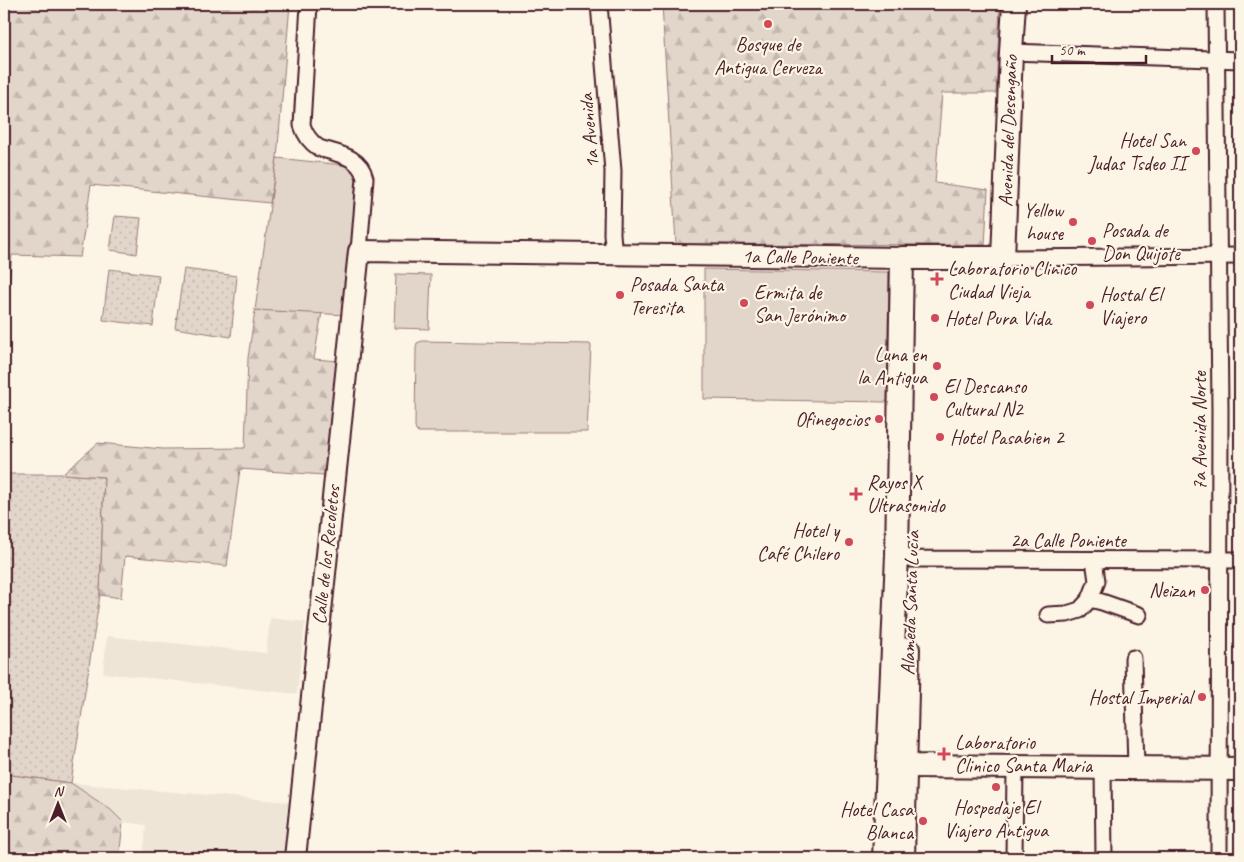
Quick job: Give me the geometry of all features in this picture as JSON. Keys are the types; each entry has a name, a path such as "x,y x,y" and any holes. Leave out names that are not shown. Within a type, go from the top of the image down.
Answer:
{"main road":[{"name":"Avenida del Desengaño","path":"1003,258 1010,52 1014,4"},
{"name":"1a Calle Poniente","path":"910,258 1003,258"},
{"name":"Alameda Santa Lucía","path":"884,858 896,764 904,557 910,258"},
{"name":"Alameda Santa Lucía","path":"896,764 903,858"},
{"path":"896,764 1230,769"}],"street":[{"path":"309,4 302,125 307,138 314,145 351,158 362,168 365,178 359,251"},
{"name":"1a Avenida","path":"599,4 613,171 612,234 614,256"},
{"name":"7a Avenida Norte","path":"1216,4 1220,401 1219,560 1230,769 1218,858"},
{"path":"1010,52 1240,60"},
{"name":"1a Calle Poniente","path":"359,251 614,256 686,254 910,258"},
{"name":"Calle de los Recoletos","path":"295,858 359,251"},
{"name":"1a Calle Poniente","path":"1003,258 1240,256"},
{"name":"2a Calle Poniente","path":"904,557 1240,560"},
{"path":"1048,615 1067,614 1080,610 1090,599 1097,581 1094,560"},
{"path":"1090,599 1139,615"},
{"path":"1133,658 1136,768"},
{"path":"1014,858 1015,767"},
{"path":"1103,768 1104,858"}],"shaded area":[{"path":"270,618 305,622 297,694 103,673 107,636 266,653"},
{"path":"71,783 290,802 284,858 143,858 146,825 123,822 111,810"}],"green space":[{"path":"4,4 290,4 277,158 270,203 91,185 80,257 12,255 4,334"},
{"path":"662,4 1000,4 996,93 942,93 935,183 988,190 985,245 676,244"},
{"path":"277,158 353,166 360,177 346,315 255,310"},
{"path":"115,216 141,218 137,254 110,250"},
{"path":"109,269 159,275 153,326 103,320"},
{"path":"184,269 237,276 231,337 175,328"},
{"path":"704,269 889,272 887,402 704,399"},
{"path":"396,274 431,275 429,329 394,328"},
{"path":"255,310 322,312 314,359 338,361 324,475 240,469 227,566 125,556 121,598 100,595 104,477 63,474 98,443 163,449 245,448 248,358"},
{"path":"422,341 590,344 587,432 416,431 416,347 417,343"},
{"path":"4,474 63,474 104,477 100,595 71,783 4,774"},
{"path":"4,774 71,783 111,810 123,822 119,858 4,858"}],"place":[{"name":"Bosque de Antigua Cerveza","path":"768,24"},
{"name":"Hotel San Judas Tsdeo II","path":"1196,151"},
{"name":"Yellow house","path":"1073,222"},
{"name":"Posada de Don Quijote","path":"1092,241"},
{"name":"Laboratorio Clinico Ciudad Vieja","path":"937,279"},
{"name":"Posada Santa Teresita","path":"620,295"},
{"name":"Ermita de San Jerónimo","path":"744,303"},
{"name":"Hostal El Viajero","path":"1090,305"},
{"name":"Hotel Pura Vida","path":"935,318"},
{"name":"Luna en la Antigua","path":"937,366"},
{"name":"El Descanso Cultural N2","path":"934,397"},
{"name":"Ofinegocios","path":"879,419"},
{"name":"Hotel Pasabien 2","path":"940,437"},
{"name":"Rayos X Ultrasonido","path":"856,494"},
{"name":"Hotel y Café Chilero","path":"849,542"},
{"name":"Neizan","path":"1205,590"},
{"name":"Hostal Imperial","path":"1202,697"},
{"name":"Laboratorio Clinico Santa Maria","path":"944,754"},
{"name":"Hospedaje El Viajero Antigua","path":"996,787"},
{"name":"Hotel Casa Blanca","path":"923,821"}]}
